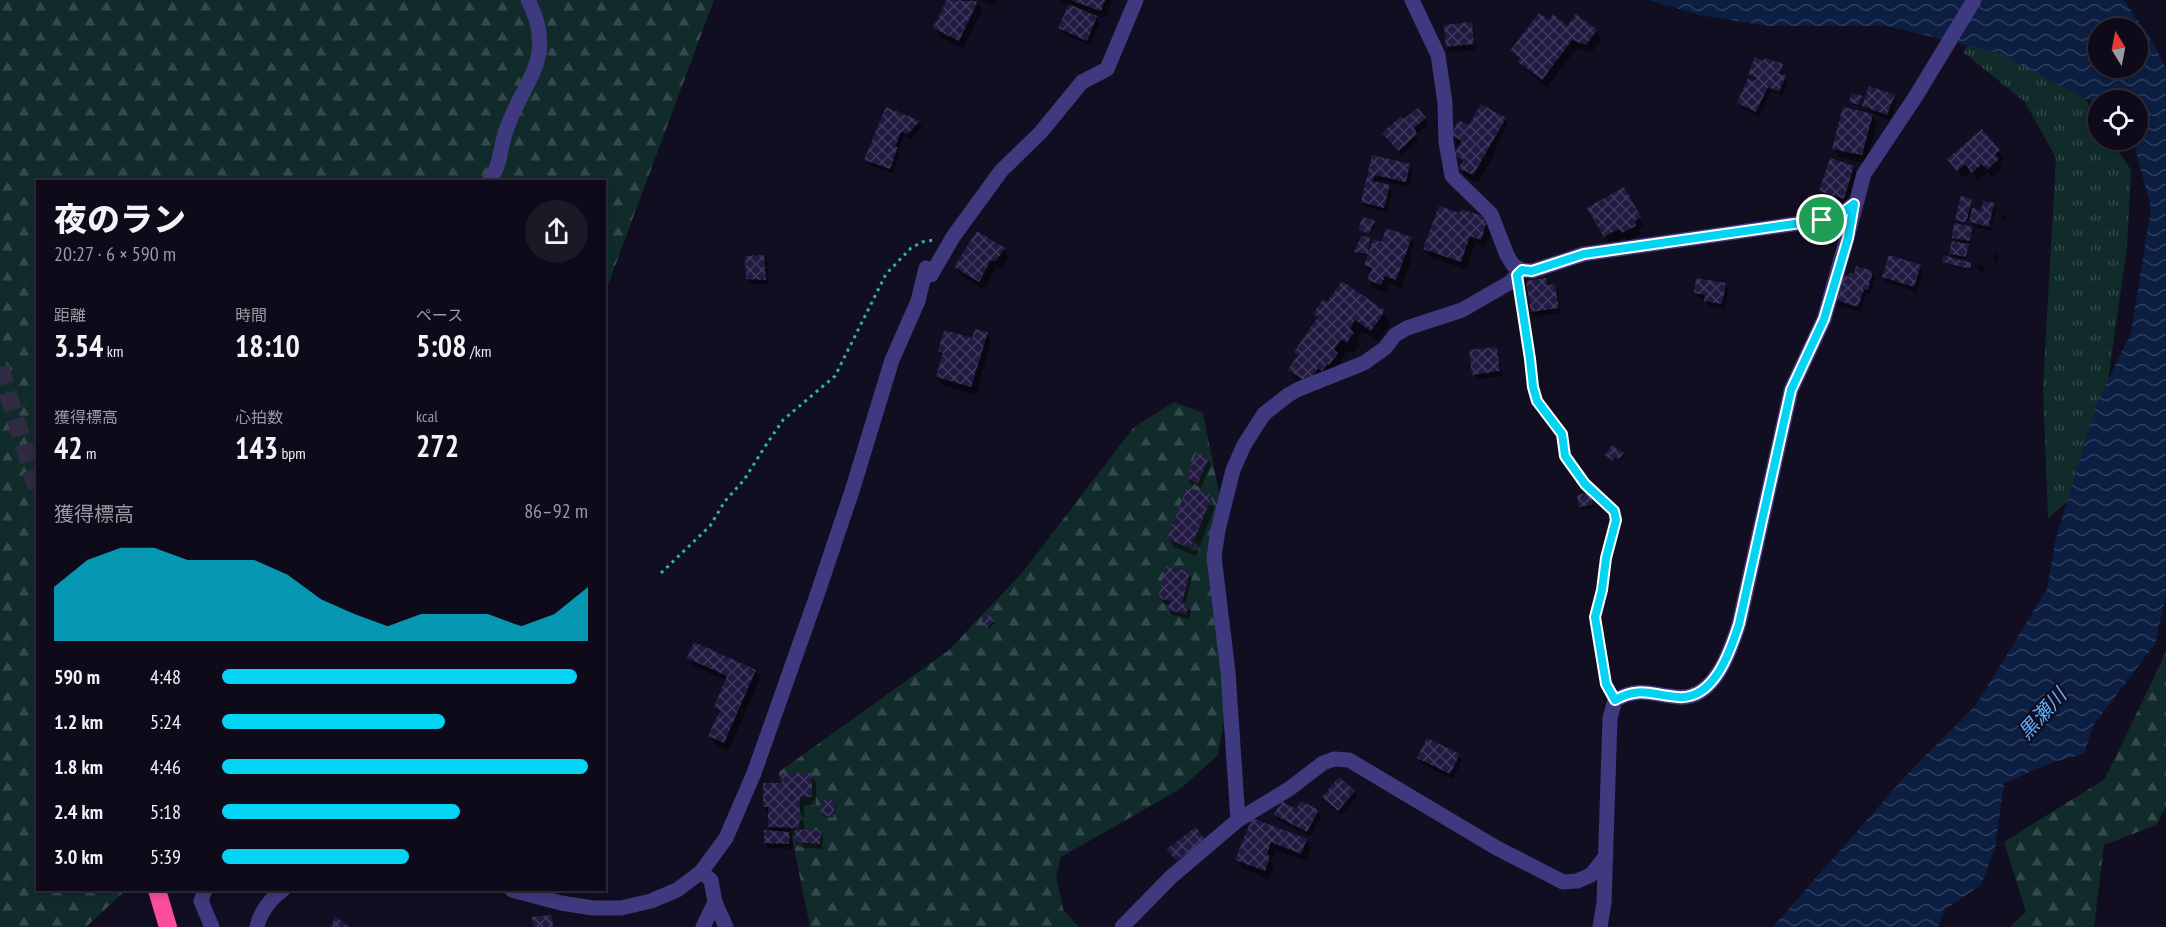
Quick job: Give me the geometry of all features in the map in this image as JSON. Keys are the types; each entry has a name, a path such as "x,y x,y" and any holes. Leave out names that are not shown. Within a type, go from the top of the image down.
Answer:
{"highway":[{"path":"157,891 168,927"}],"street":[{"path":"490,180 497,170 505,133 541,48 537,18 528,0"},
{"path":"516,891 561,903 593,908 621,908 651,901 677,890 701,872 726,838 754,773 852,491 892,360 918,301 926,268 931,275 953,237 1001,171 1041,132 1083,82 1107,69 1136,0"},
{"path":"1412,0 1438,55 1445,103 1446,142 1452,176 1491,214 1508,255 1520,273"},
{"path":"1600,927 1604,903 1610,718 1615,700 1627,693 1644,691 1680,698 1700,693 1712,680 1730,651 1739,624 1791,390 1824,319 1864,174 1916,96 1974,0"},
{"path":"1238,820 1228,672 1214,557 1218,530 1233,470 1244,445 1263,414 1299,389 1364,363 1385,348 1395,335 1407,328 1462,310 1509,283 1520,273 1584,254 1822,220 1841,214 1854,204"},
{"path":"1122,927 1171,878 1238,820 1288,789 1323,763 1334,759 1348,760 1495,847 1563,882 1577,881 1591,876 1606,856"},
{"path":"701,872 711,880 716,902 726,927"},
{"path":"205,891 201,901 212,927"},
{"path":"257,927 259,917 275,895 281,891"},
{"path":"704,927 716,902"}],"path":[{"path":"661,573 710,526 725,501 744,480 783,420 835,376 886,274 916,245 953,237"},
{"path":"1520,273 1533,387 1537,401 1562,434 1565,456 1585,484 1614,511 1616,520 1595,617 1606,684 1615,700"}],"green space":[{"path":"0,0 714,0 606,290 606,180 36,180 36,891 125,891 86,927 0,927"},
{"path":"1980,29 2085,98 2088,103 2088,150 2118,150 2131,170 2127,247 2094,479 2048,518 2043,387 2056,158 2025,102 1963,52"},
{"path":"1174,402 1203,413 1220,498 1226,709 1218,755 1180,789 1061,857 1056,876 1063,909 1078,927 810,927 779,772 949,650 1022,573 1134,427"},
{"path":"2166,652 2166,807 2156,825 2104,845 2094,927 2010,927 2026,912 2004,842 2105,779"}],"water":[{"name":"黒瀬川","path":"1649,0 2124,0 2136,18 2088,18 2088,78 2148,78 2148,36 2166,69 2166,595 2155,644 2093,726 2084,754 2053,762 2004,783 1995,848 1981,885 1945,909 1938,927 1773,927 1910,771 1976,705 2047,589 2055,542 2097,403 2131,333 2151,208 2136,150 2148,150 2148,90 2088,90 2088,100 1999,53 1887,26 1768,26 1699,15"}],"building":[{"path":"947,0 978,1 959,41 933,28"},
{"path":"1070,0 1105,0 1101,11"},
{"path":"1069,4 1097,16 1087,41 1058,28"},
{"path":"1539,13 1549,20 1553,14 1567,26 1576,14 1597,30 1586,45 1572,40 1542,80 1517,61 1520,58 1510,51"},
{"path":"1472,22 1474,44 1446,47 1444,25"},
{"path":"1755,57 1783,64 1780,73 1767,68 1786,76 1779,92 1768,87 1756,112 1737,103 1748,78 1755,81 1757,78 1748,74"},
{"path":"1869,86 1895,95 1887,115 1862,106"},
{"path":"1852,93 1862,96 1859,105 1849,102"},
{"path":"1481,104 1506,118 1473,175 1459,168 1463,160 1454,155 1462,141 1451,135 1459,120 1469,125"},
{"path":"886,107 920,121 908,134 901,132 890,169 864,160"},
{"path":"1843,107 1873,114 1862,155 1832,149"},
{"path":"1418,108 1426,118 1414,128 1417,134 1399,151 1382,133 1400,117 1404,119"},
{"path":"1982,129 2000,150 1995,154 1999,159 1987,170 1982,164 1972,173 1965,164 1957,171 1947,159"},
{"path":"1372,155 1410,164 1406,182 1375,175 1373,181 1390,185 1384,208 1361,202"},
{"path":"1830,158 1854,166 1844,199 1819,191"},
{"path":"1624,187 1641,217 1635,221 1636,226 1622,233 1619,229 1604,237 1587,208"},
{"path":"1961,196 1972,199 1966,223 1955,220"},
{"path":"1983,201 1994,203 1989,226 1969,222 1972,208 1981,210"},
{"path":"1439,206 1460,213 1461,209 1488,218 1481,240 1470,236 1461,262 1423,249"},
{"path":"1363,217 1375,221 1369,234 1358,229"},
{"path":"1954,223 1972,227 1970,241 1952,238"},
{"path":"1386,228 1412,237 1396,280 1385,276 1381,285 1367,280 1372,268 1364,265 1373,239 1382,242"},
{"path":"977,231 1005,248 996,261 991,260 979,282 954,267"},
{"path":"1361,236 1370,237 1368,254 1354,252"},
{"path":"1952,241 1969,244 1966,257 1949,254"},
{"path":"764,255 766,280 746,279 745,256"},
{"path":"1889,255 1921,265 1914,287 1882,277"},
{"path":"1943,255 1972,263 1970,269 1942,262"},
{"path":"1856,266 1873,271 1868,290 1864,289 1858,307 1835,300 1842,275 1849,277 1850,273 1854,274"},
{"path":"1546,278 1547,285 1555,284 1559,308 1531,312 1526,281"},
{"path":"1696,278 1726,283 1722,304 1704,301 1705,295 1694,293"},
{"path":"1342,281 1385,311 1371,331 1355,320 1350,329 1354,332 1347,343 1341,339 1334,350 1338,353 1329,365 1327,364 1322,371 1318,368 1308,383 1288,370 1298,355 1294,352 1318,317 1313,314 1323,299 1327,302"},
{"path":"975,329 988,332 971,387 936,377 943,353 938,351 944,330 972,338"},
{"path":"1497,347 1500,371 1472,375 1469,350"},
{"path":"1612,445 1624,453 1619,459 1615,457 1613,461 1605,455"},
{"path":"1196,453 1209,458 1198,483 1186,478"},
{"path":"1187,487 1212,496 1191,548 1167,539"},
{"path":"1591,492 1593,505 1579,507 1577,495"},
{"path":"1166,566 1190,572 1182,603 1189,604 1186,614 1168,610 1170,601 1158,598"},
{"path":"989,614 995,620 987,628 981,621"},
{"path":"694,642 756,670 724,743 708,736 720,710 714,707 727,676 687,658"},
{"path":"1427,738 1460,754 1450,774 1417,758"},
{"path":"782,773 812,773 812,797 800,797 799,828 768,827 768,807 763,807 763,783 782,783"},
{"path":"1339,777 1355,791 1338,811 1322,797"},
{"path":"824,799 837,802 832,817 820,814"},
{"path":"1281,801 1296,809 1301,801 1319,810 1307,832 1274,815"},
{"path":"1252,818 1307,839 1301,854 1271,842 1267,855 1270,856 1265,871 1235,860"},
{"path":"1196,827 1205,840 1176,861 1167,849"},
{"path":"795,829 821,831 820,844 794,842"},
{"path":"764,830 790,832 789,844 764,843"},
{"path":"552,915 553,927 533,927 532,917"},
{"path":"336,917 350,927 329,927"}],"tunnel":[{"path":"0,367 36,485"}],"route":[{"path":"1854,204 1848,238 1824,319 1791,390 1739,624 1730,651 1712,680 1700,693 1680,698 1644,691 1627,693 1615,700 1606,684 1595,617 1616,520 1614,511 1585,484 1565,456 1562,434 1537,401 1530,372 1517,275 1522,270 1532,271 1584,254 1822,220 1841,214 1854,204"}]}
